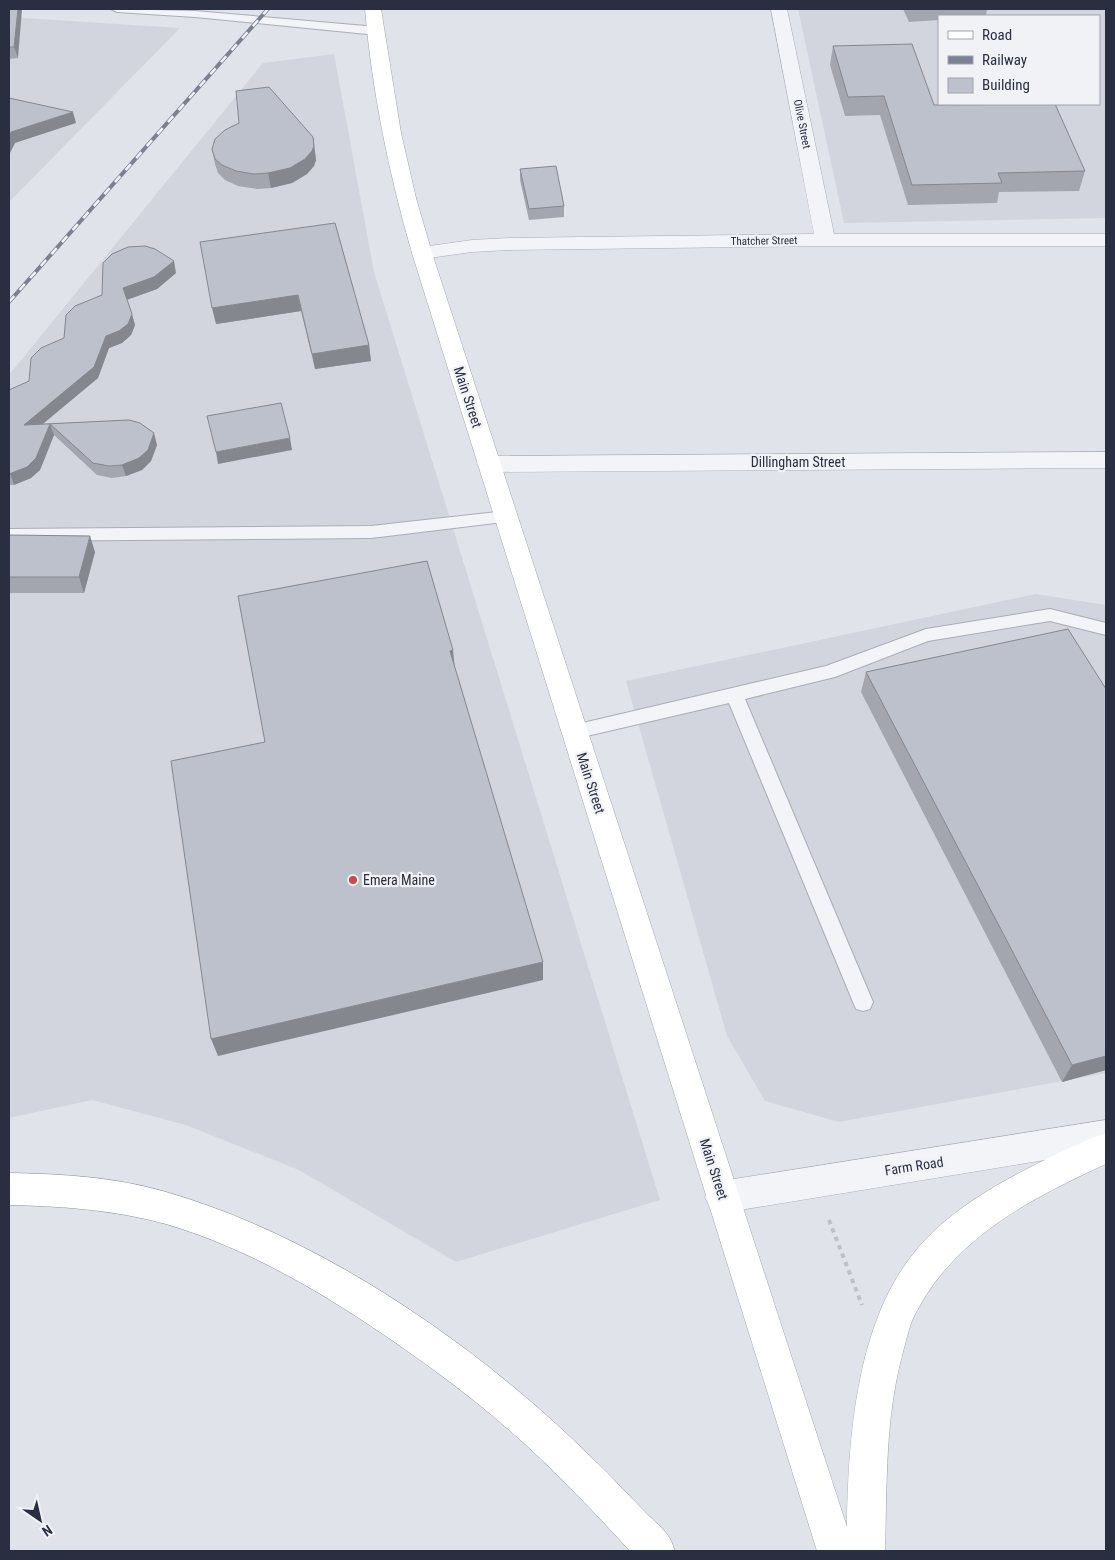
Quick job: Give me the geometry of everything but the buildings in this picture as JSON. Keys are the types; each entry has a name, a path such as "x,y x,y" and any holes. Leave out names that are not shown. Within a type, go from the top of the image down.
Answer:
{"main road":[{"name":"Main Street","path":"372,9 394,141 406,198 422,253 836,1551"},
{"path":"866,1551 866,1504 876,1395 889,1338 897,1314 908,1292 922,1270 940,1250 980,1214 1028,1187 1106,1148"},
{"path":"9,1189 76,1191 156,1206 232,1230 272,1247 312,1269 404,1327 499,1398 568,1460 656,1551"}],"street":[{"name":"Olive Street","path":"779,9 825,240"},
{"name":"Thatcher Street","path":"422,253 472,246 509,244 825,240 1106,240"},
{"name":"Dillingham Street","path":"489,464 1106,460"},
{"name":"Farm Road","path":"722,1197 1106,1135"}],"lane":[{"path":"117,9 197,11 377,31"},
{"path":"9,535 371,532 506,517"},
{"path":"574,732 829,672 926,635 1050,615 1106,629"},
{"path":"734,694 863,1002"}],"path":[{"path":"829,1220 865,1315"}],"shaded area":[{"path":"798,9 1106,9 1106,218 844,223"},
{"path":"9,17 180,28 9,202"},
{"path":"334,54 374,272 660,1200 456,1262 299,1170 186,1125 92,1100 9,1118 9,375 263,63"},
{"path":"1036,594 1106,605 1106,1073 839,1122 765,1101 727,1036 626,681"}],"railway":[{"path":"9,302 268,9"}],"place":[{"name":"Emera Maine","path":"353,880"}]}
